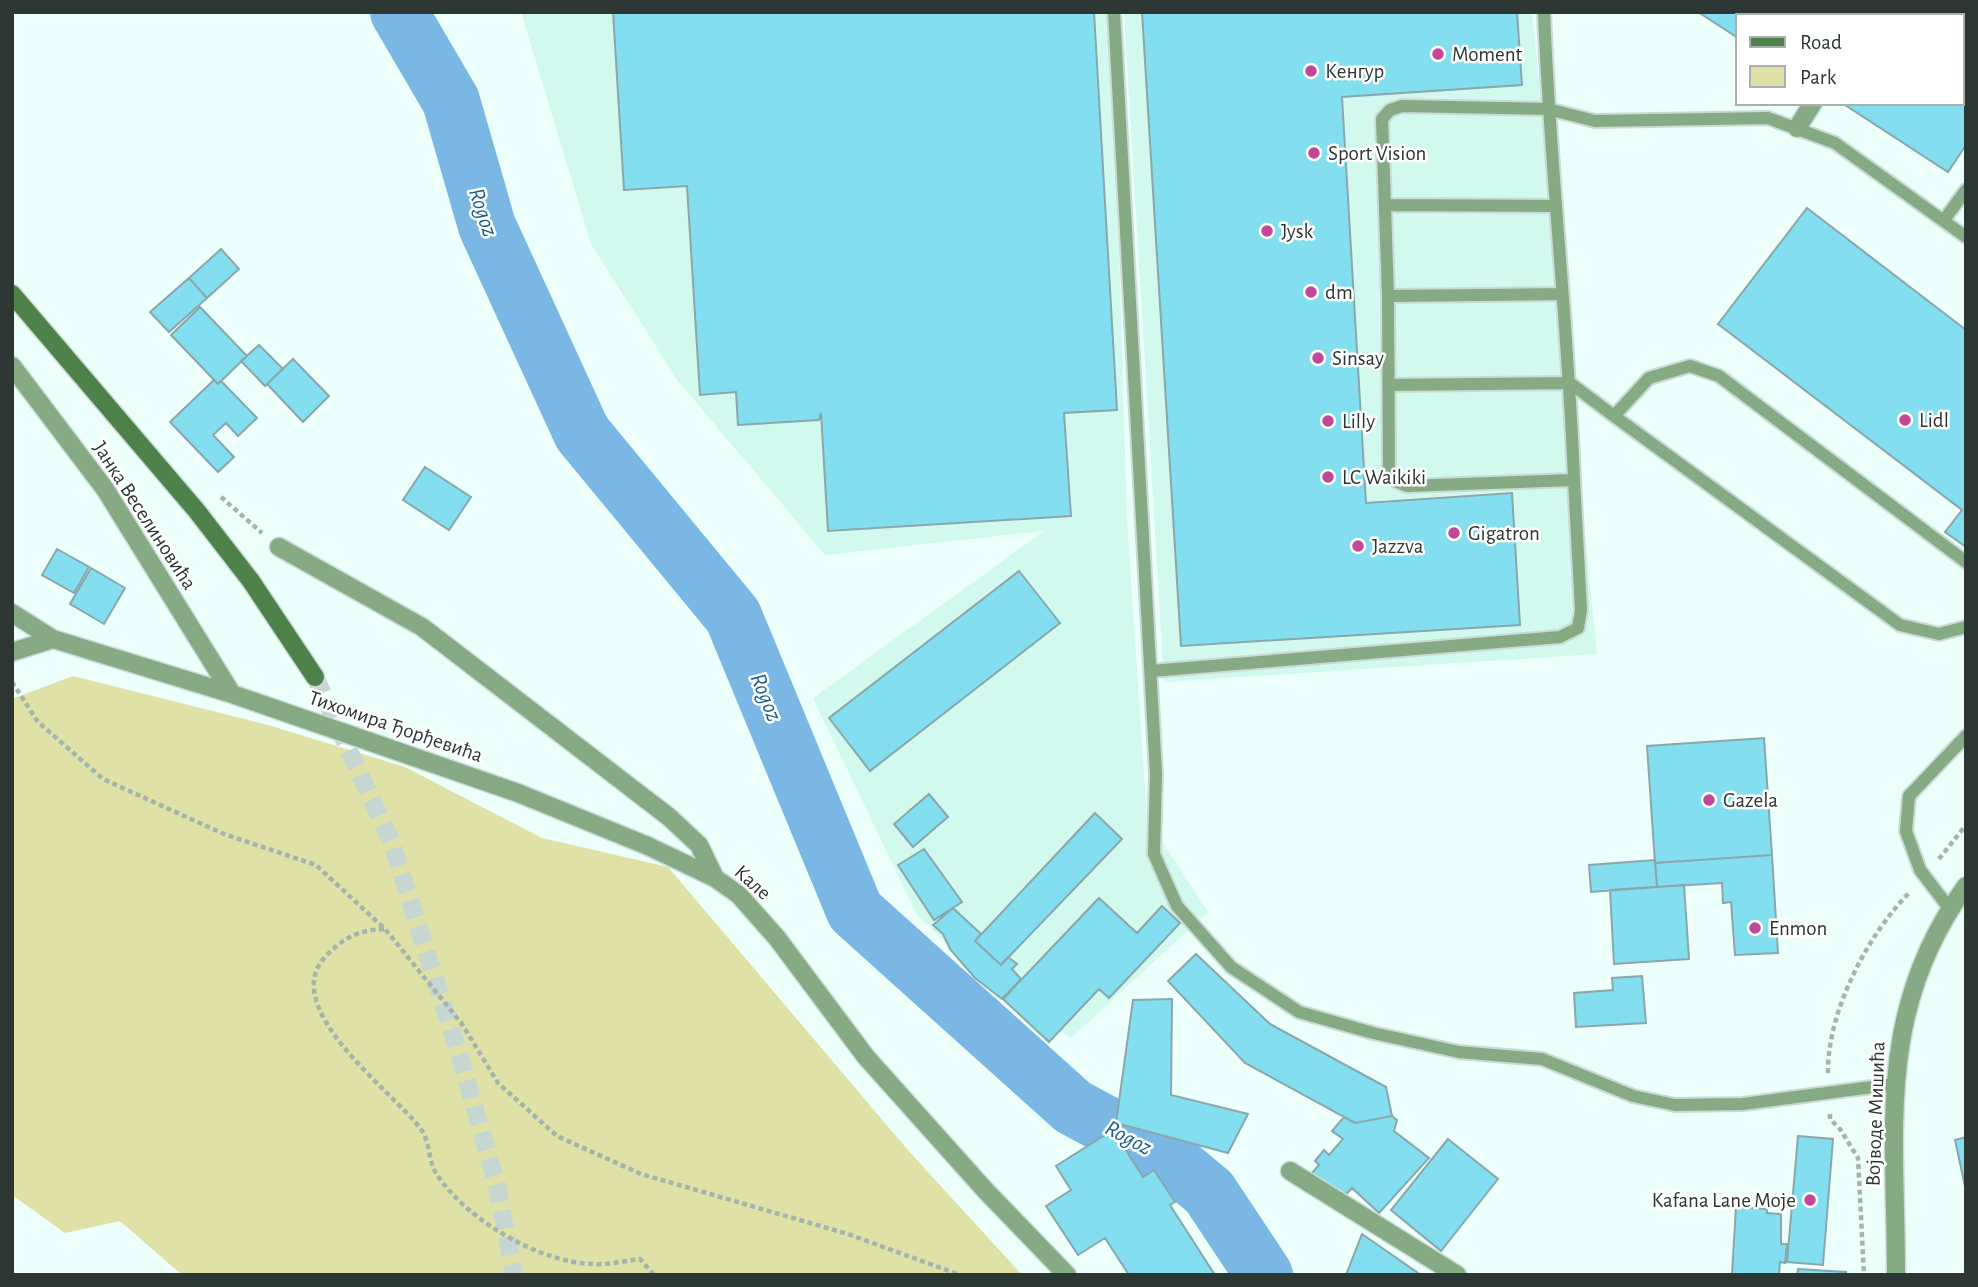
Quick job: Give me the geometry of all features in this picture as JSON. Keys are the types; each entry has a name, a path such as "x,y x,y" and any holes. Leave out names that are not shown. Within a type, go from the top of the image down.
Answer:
{"main road":[{"path":"12,295 196,510 251,581 315,677"}],"street":[{"path":"1797,128 1812,105"},
{"name":"Јанка Веселиновића","path":"12,366 105,489 232,694"},
{"name":"Кале","path":"279,547 422,627 670,817 699,845 715,878 739,895 777,938 866,1057 985,1190 1068,1275"},
{"name":"Тихомира Ђорђевића","path":"12,613 53,639 232,694 518,793 648,846 715,878"},
{"path":"12,652 53,639"},
{"name":"Војводе Мишића","path":"1896,1275 1895,1084 1908,996 1920,965 1950,908 1966,886"},
{"path":"1290,1171 1457,1275"}],"lane":[{"path":"1114,12 1156,774 1154,854 1177,906 1231,967 1300,1012 1373,1033 1459,1052 1542,1059 1633,1096 1675,1105 1743,1104 1895,1084"},
{"path":"1151,670 1560,637 1578,628 1581,610 1570,383 1548,109 1544,12"},
{"path":"1574,480 1407,486 1396,482 1389,472 1388,296 1382,120 1390,110 1402,106 1548,109 1595,121 1768,118 1835,144 1966,237"},
{"path":"1944,220 1966,190"},
{"path":"1385,205 1555,206"},
{"path":"1388,296 1562,294"},
{"path":"1614,416 1649,378 1690,366 1719,376 1966,562"},
{"path":"1389,384 1570,383 1900,625 1939,634 1966,626"},
{"path":"1950,908 1924,878 1906,831 1909,796 1966,736"}],"path":[{"path":"12,681 38,722 103,779 224,834 316,866 385,929 462,1024 498,1083 557,1136 641,1174 848,1234 960,1275"},
{"path":"1864,1275 1858,1158 1840,1129 1830,1119 1828,1051 1851,979 1886,916 1924,878 1966,825"},
{"path":"385,929 362,930 339,942 321,961 312,984 317,1007 344,1048 422,1130 436,1172 471,1212 531,1250 592,1265 640,1259 654,1275"}],"shaded area":[{"path":"521,12 1112,12 1127,521 1147,818 1208,912 1071,1038 984,981 917,915 813,698 1044,531 825,555 678,381 591,244"},
{"path":"1124,12 1532,12 1597,654 1164,682"}],"green space":[{"path":"73,676 268,725 405,767 542,838 668,867 907,1149 1022,1275 182,1275 120,1221 65,1233 12,1195 12,699"}],"building":[{"path":"613,12 1094,12 1117,410 1064,413 1071,516 828,531 821,413 819,420 738,425 736,392 700,395 687,186 624,190"},
{"path":"1142,12 1517,12 1522,85 1342,97 1366,503 1512,493 1520,625 1181,646"},
{"path":"1698,12 1829,12 1736,14 1736,37"},
{"path":"1966,12 1966,145 1948,172 1845,105 1964,105 1964,14 1898,14"},
{"name":"Lidl","path":"1807,208 1966,330 1966,547 1945,532 1962,510 1718,324"},
{"path":"221,249 239,269 207,298 189,278"},
{"path":"189,278 207,298 169,332 150,312"},
{"path":"200,307 247,356 218,384 171,335"},
{"path":"259,345 283,369 265,386 241,361"},
{"path":"293,359 329,396 303,422 267,384"},
{"path":"214,380 218,384 221,381 257,418 238,436 226,423 213,435 234,457 218,472 170,422"},
{"path":"425,467 471,497 449,530 403,500"},
{"path":"57,549 89,567 74,593 42,575"},
{"path":"91,568 125,588 104,624 70,604"},
{"path":"1019,571 1060,623 870,771 829,718"},
{"name":"Gazela","path":"1764,738 1772,855 1655,863 1647,746"},
{"path":"929,794 948,817 913,847 894,824"},
{"path":"1095,813 1122,839 1001,965 975,941"},
{"path":"924,849 962,902 934,920 898,865"},
{"name":"Enmon","path":"1772,855 1778,953 1735,955 1731,902 1723,903 1722,883 1657,887 1655,863"},
{"path":"1655,860 1657,887 1591,892 1589,865"},
{"path":"1684,885 1689,959 1614,964 1610,890"},
{"path":"1099,898 1137,933 1162,906 1180,923 1109,998 1099,989 1049,1042 1003,999"},
{"path":"953,908 981,934 975,941 1001,965 1008,957 1017,964 1012,969 1021,979 1002,999 975,978 950,949 943,934 933,925"},
{"path":"1196,954 1270,1024 1386,1087 1392,1116 1355,1123 1245,1063 1168,981"},
{"path":"1642,976 1646,1023 1576,1027 1574,993 1613,990 1612,978"},
{"path":"1172,999 1171,1095 1248,1114 1228,1153 1116,1123 1133,1000"},
{"path":"1392,1116 1397,1120 1394,1131 1429,1158 1379,1213 1352,1188 1342,1199 1311,1174 1319,1165 1315,1161 1324,1150 1329,1155 1343,1139 1332,1131 1344,1117 1355,1123"},
{"path":"1113,1130 1143,1177 1154,1170 1175,1202 1170,1205 1215,1275 1129,1275 1105,1238 1078,1255 1046,1206 1071,1190 1056,1166"},
{"name":"Kafana Lane Moje","path":"1798,1136 1833,1139 1823,1265 1787,1262"},
{"path":"1966,1137 1966,1191 1955,1140"},
{"path":"1448,1139 1498,1179 1441,1251 1391,1210"},
{"path":"1736,1207 1767,1209 1767,1213 1781,1214 1781,1244 1787,1244 1785,1263 1780,1262 1779,1275 1732,1274"},
{"path":"1362,1234 1421,1275 1346,1275"},
{"path":"1798,1269 1846,1272 1846,1275 1797,1275"}],"waterway":[{"name":"Rogoz","path":"399,12 451,101 487,226 582,433 733,616 855,911 1073,1107 1168,1158 1209,1192 1264,1275"}],"tunnel":[{"path":"315,677 391,841 460,1057 497,1185 514,1275"}],"place":[{"name":"Moment","path":"1438,54"},
{"name":"Кенгур","path":"1311,71"},
{"name":"Sport Vision","path":"1314,153"},
{"name":"Jysk","path":"1267,231"},
{"name":"dm","path":"1311,292"},
{"name":"Sinsay","path":"1318,358"},
{"name":"Lidl","path":"1905,420"},
{"name":"Lilly","path":"1328,421"},
{"name":"LC Waikiki","path":"1328,477"},
{"name":"Gigatron","path":"1454,533"},
{"name":"Jazzva","path":"1358,546"},
{"name":"Gazela","path":"1709,800"},
{"name":"Enmon","path":"1755,928"},
{"name":"Kafana Lane Moje","path":"1810,1200"}]}
